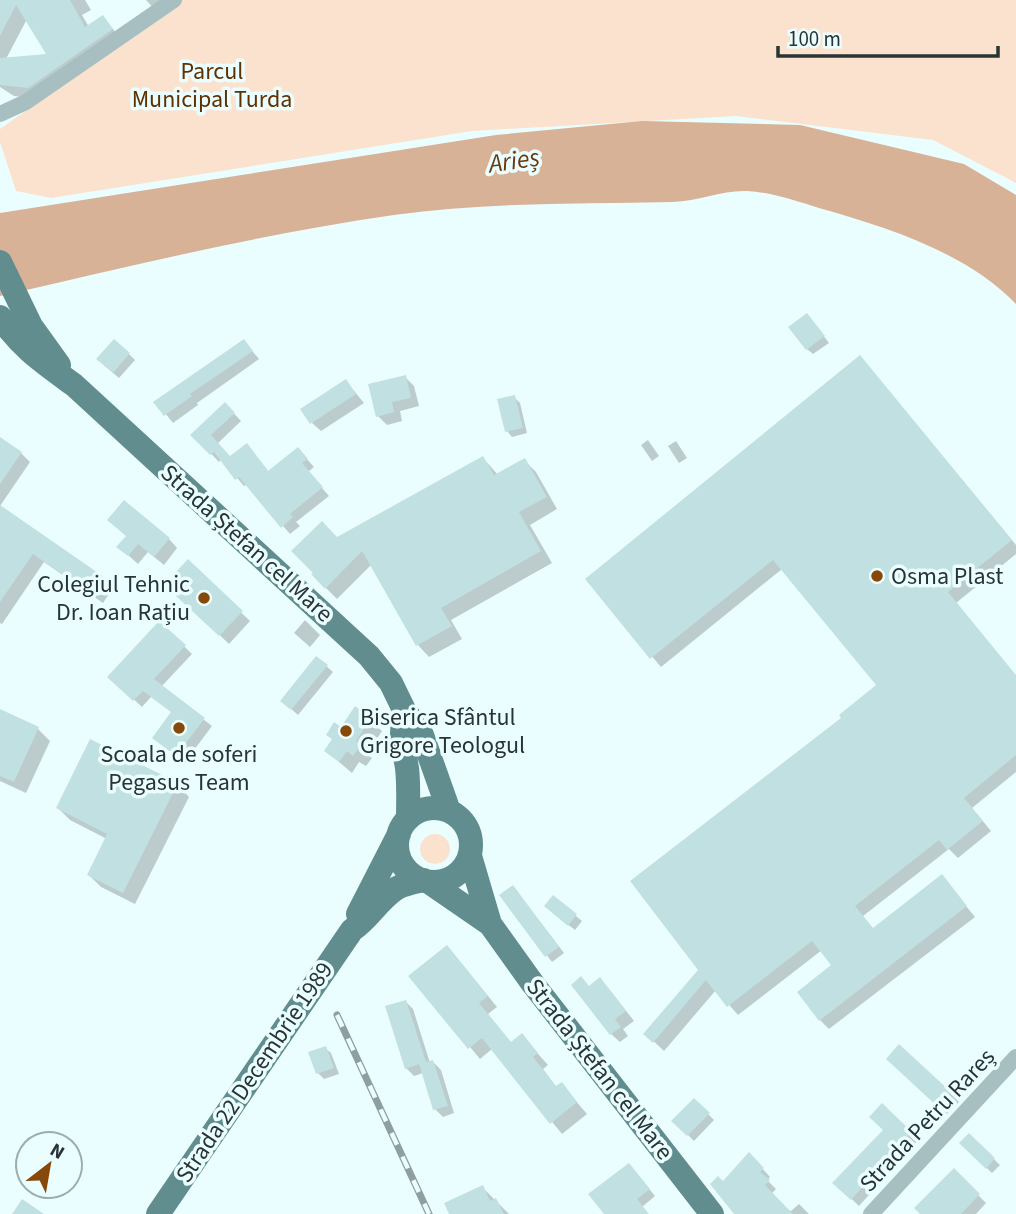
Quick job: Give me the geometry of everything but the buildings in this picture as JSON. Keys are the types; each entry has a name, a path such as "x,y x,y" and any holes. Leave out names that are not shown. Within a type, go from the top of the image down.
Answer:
{"main road":[{"name":"Strada Ștefan cel Mare","path":"0,261 14,326 128,436 342,628 391,683 406,713 416,723 422,735 449,811 465,825 470,836 470,856 490,924 533,984 712,1214"},
{"name":"Strada Ștefan cel Mare","path":"406,713 401,726 407,769 405,823 398,839 398,853 403,865 416,877 490,924"},
{"path":"405,823 419,812 430,808 449,811"},
{"name":"Strada 22 Decembrie 1989","path":"158,1214 352,930 355,919 405,823"},
{"path":"426,881 448,879 458,874 470,856"},
{"name":"Strada 22 Decembrie 1989","path":"352,930 365,921 386,897 399,887 426,881"}],"street":[{"path":"0,114 26,102 174,0"},
{"name":"Strada Petru Rareș","path":"871,1214 1016,1057"}],"green space":[{"name":"Parcul Municipal Turda","path":"182,0 1016,0 1016,183 933,140 736,116 472,131 51,198 16,191 0,142 0,129"},
{"path":"435,834 446,838 450,849 446,860 435,864 424,860 420,849 424,838"}],"water":[{"name":"Arieș","path":"642,121 800,125 964,164 1016,195 1016,304 974,270 898,233 792,200 747,191 673,202 499,206 394,215 245,241 0,296 0,213 496,135"}],"railway":[{"path":"337,1015 429,1214"}],"place":[{"name":"Osma Plast","path":"877,576"},
{"name":"Colegiul Tehnic Dr. Ioan Rațiu","path":"204,598"},
{"name":"Scoala de soferi Pegasus Team","path":"179,728"},
{"name":"Biserica Sfântul Grigore Teologul","path":"346,731"}]}
